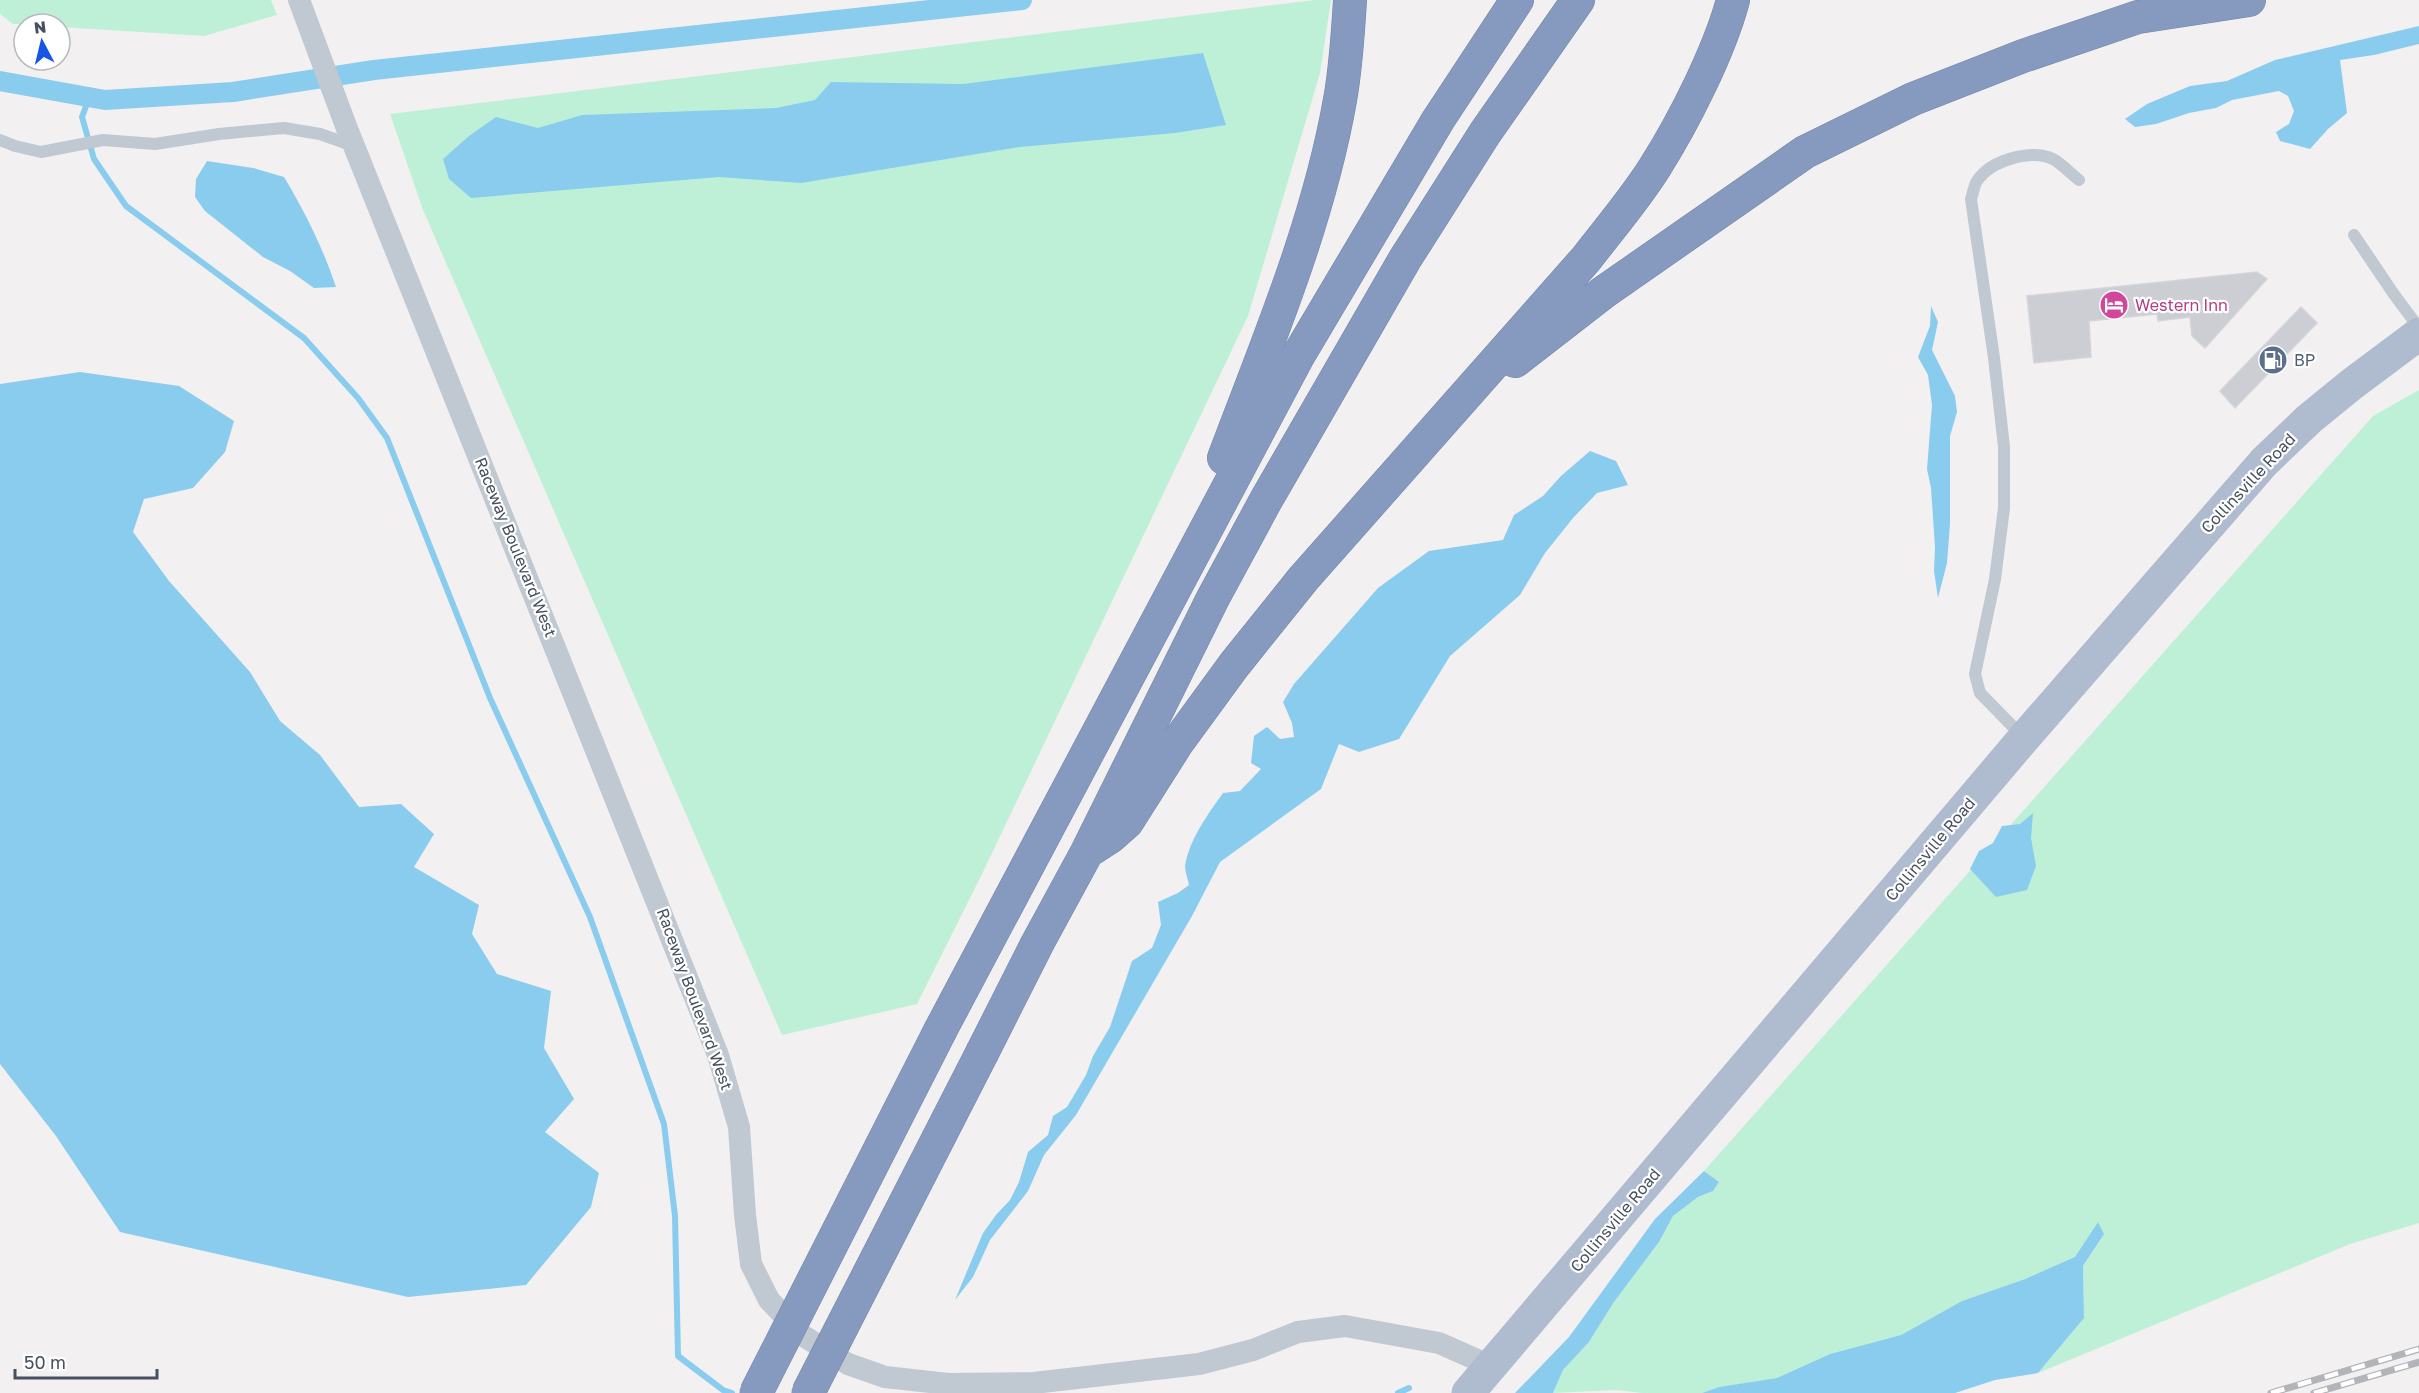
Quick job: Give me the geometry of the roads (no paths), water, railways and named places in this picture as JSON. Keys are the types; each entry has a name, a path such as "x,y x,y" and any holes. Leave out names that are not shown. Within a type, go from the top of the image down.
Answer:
{"highway":[{"path":"756,1393 941,1029 1298,356 1438,120 1517,0"},
{"path":"808,1393 1037,944 1087,852 1213,598 1405,259 1485,133 1578,0"},
{"path":"1452,410 1605,292 1805,152 1912,99 2023,56 2138,17 2248,0"},
{"path":"1087,852 1127,822 1177,743 1234,665 1303,579 1586,259 1655,167 1712,58 1732,2"},
{"path":"1213,516 1222,464 1296,268 1324,172 1340,99 1349,9"}],"main road":[{"name":"Collinsville Road","path":"1468,1393 2024,738 2264,462 2309,419 2419,334"}],"street":[{"name":"Raceway Boulevard West","path":"299,0 346,126 718,1055 739,1127 751,1264 769,1300 802,1335 848,1364 885,1377 948,1384 1034,1383 1199,1364 1253,1350 1298,1332 1346,1326 1439,1343 1491,1366"}],"lane":[{"path":"0,140 41,152 103,140 155,144 229,132 284,128 320,134 355,147"},
{"path":"2024,738 1980,693 1975,674 1998,555 2004,508 2004,447 1994,358 1971,199 1977,181 1994,167 2011,158 2030,154 2054,159 2079,180"},
{"path":"2354,235 2419,327"}],"water":[{"path":"2419,26 2419,44 2374,55 2340,60 2347,113 2310,149 2280,141 2276,132 2289,124 2294,111 2288,96 2279,91 2232,100 2216,108 2189,113 2156,124 2135,127 2125,119 2147,104 2190,86 2227,81 2275,60"},
{"path":"1203,53 1226,125 1175,133 1020,147 801,183 719,177 471,198 449,179 443,159 469,136 496,117 538,128 582,115 776,108 815,100 831,82 963,84"},
{"path":"207,161 253,168 284,177 313,230 336,287 314,288 290,271 263,257 205,211 195,197 196,179"},
{"path":"1931,306 1938,322 1932,350 1955,396 1957,412 1950,436 1950,524 1947,563 1938,598 1934,571 1935,547 1931,488 1927,469 1932,405 1928,375 1918,357 1930,326"},
{"path":"80,372 179,386 234,421 225,452 193,488 144,499 133,532 169,581 250,672 280,721 320,755 359,807 401,804 434,834 414,867 479,905 472,934 497,974 551,991 544,1048 574,1099 545,1132 599,1173 591,1207 526,1285 408,1297 120,1232 56,1136 0,1064 0,384"},
{"path":"1590,451 1616,461 1628,485 1597,493 1573,518 1545,553 1520,595 1450,656 1399,739 1359,752 1339,744 1321,789 1220,862 1192,916 1076,1115 1044,1155 1028,1191 990,1240 973,1277 955,1300 983,1233 1010,1200 1019,1182 1028,1152 1048,1135 1053,1116 1067,1107 1086,1075 1093,1056 1110,1027 1132,961 1152,948 1161,925 1158,902 1189,885 1185,866 1187,856 1200,828 1223,793 1240,791 1261,769 1251,763 1254,736 1267,727 1280,739 1294,737 1292,723 1283,702 1294,684 1378,588 1429,551 1503,540 1514,515 1543,496 1561,476"},
{"path":"2033,813 2031,838 2036,866 2027,890 1996,897 1970,869 1979,851 1993,843 2002,826 2020,824"},
{"path":"1704,1171 1719,1182 1713,1191 1698,1197 1673,1216 1659,1242 1614,1302 1589,1342 1563,1370 1553,1393 1515,1393 1569,1337 1655,1219"},
{"path":"2098,1222 2104,1234 2083,1266 2084,1318 2038,1373 1995,1380 1955,1393 1702,1393 1719,1387 1777,1378 1830,1354 1901,1335 1962,1301 2025,1279 2075,1257"}],"waterway":[{"path":"0,81 105,100 233,92 374,70 1022,0"},
{"path":"89,98 82,117 94,159 126,206 304,338 358,398 387,438 490,698 590,917 664,1124 675,1216 678,1356 723,1390 732,1393"},
{"path":"1398,1393 1409,1388"}],"railway":[{"path":"2271,1393 2419,1349"},
{"path":"2314,1393 2419,1362"}],"place":[{"name":"Western Inn","path":"2114,305"},
{"name":"BP","path":"2273,360"}]}
